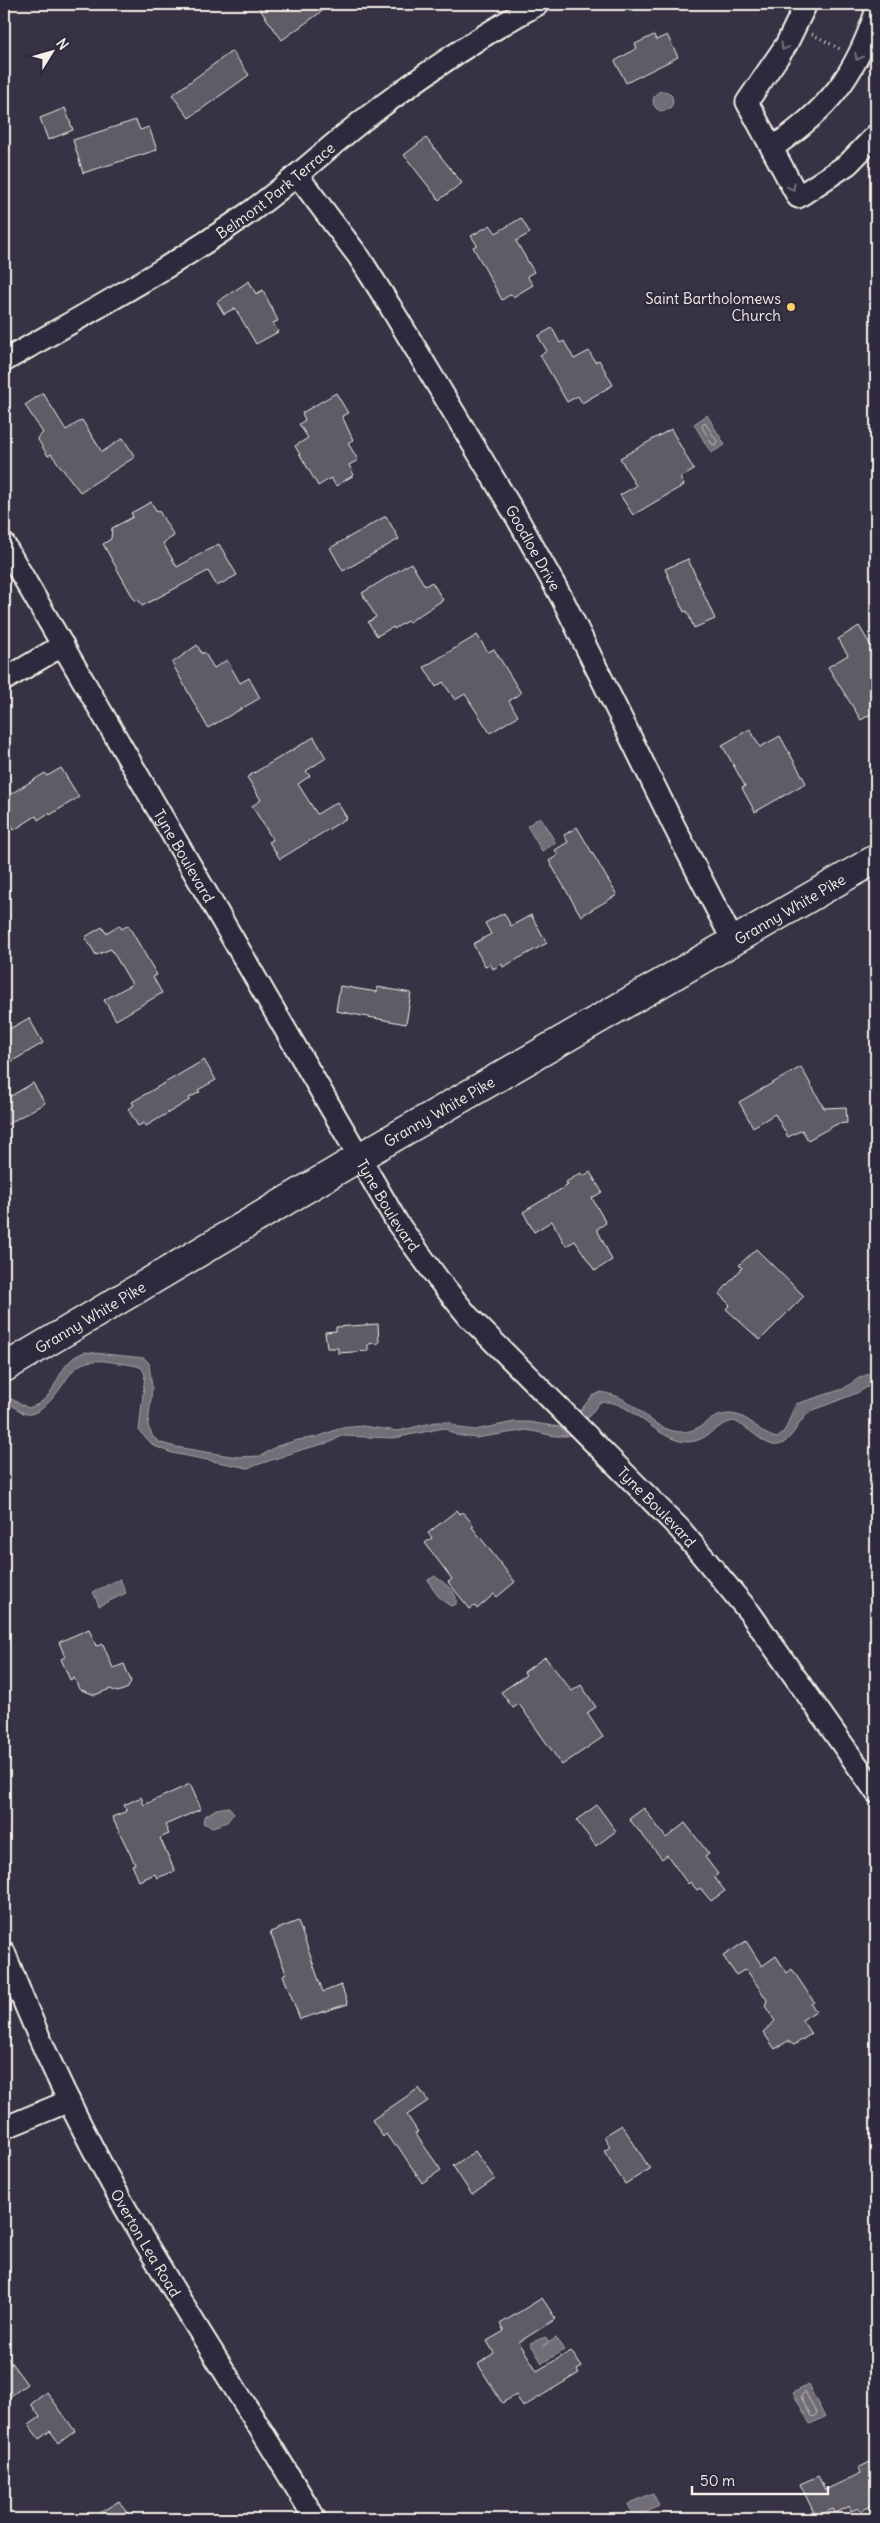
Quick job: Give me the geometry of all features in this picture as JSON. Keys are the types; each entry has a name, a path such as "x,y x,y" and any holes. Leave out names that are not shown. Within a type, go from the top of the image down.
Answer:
{"main road":[{"name":"Granny White Pike","path":"4,1368 358,1158 734,943 876,859"}],"street":[{"name":"Belmont Park Terrace","path":"4,361 194,248 250,212 361,122 421,77 464,48 538,4"},
{"path":"806,4 796,26 747,102 798,197 848,164 876,135"},
{"path":"772,148 811,120 832,99 858,56 876,12"},
{"name":"Goodloe Drive","path":"297,175 359,257 516,516 564,602 734,943"},
{"name":"Tyne Boulevard","path":"4,544 225,923 358,1158 398,1224 454,1300 554,1404 666,1515 750,1612 876,1792"},
{"path":"4,680 63,645"},
{"name":"Overton Lea Road","path":"4,1952 69,2101 104,2170 159,2266 315,2519"},
{"path":"4,2128 69,2101"}],"path":[{"path":"796,26 858,56"}],"water":[{"path":"663,91 670,94 673,101 670,108 663,111 656,108 653,101 656,94"},
{"path":"707,415 725,445 711,453 694,424"},
{"path":"540,817 556,843 542,851 527,826"},
{"path":"85,1352 144,1358 149,1363 152,1388 148,1426 153,1437 161,1443 176,1447 237,1457 261,1456 277,1446 317,1437 341,1428 362,1426 398,1431 436,1422 449,1422 460,1428 475,1430 514,1422 528,1422 560,1427 568,1436 555,1436 527,1430 476,1438 456,1435 444,1428 394,1438 341,1436 331,1442 248,1468 172,1453 154,1446 139,1431 145,1375 142,1368 135,1366 112,1362 87,1362 73,1371 47,1404 31,1414 24,1413 4,1403 4,1396 6,1396 28,1408 39,1404 52,1389 67,1364"},
{"path":"876,1371 876,1382 857,1393 811,1411 786,1441 780,1445 767,1443 733,1421 700,1439 688,1442 664,1435 620,1405 609,1402 599,1403 587,1419 580,1411 592,1396 601,1392 623,1399 656,1424 678,1432 687,1432 722,1415 731,1414 750,1421 765,1433 777,1438 784,1431 796,1404 843,1389 859,1378"},
{"path":"435,1576 453,1591 456,1604 451,1606 447,1604 434,1591 428,1580"},
{"path":"120,1579 126,1593 99,1606 93,1592"},
{"path":"229,1807 234,1813 227,1822 213,1827 203,1823 204,1817 216,1809"},
{"path":"545,2337 548,2342 543,2346 556,2338 564,2350 542,2363 530,2343"},
{"path":"808,2385 825,2417 810,2424 793,2393"},
{"path":"653,2493 659,2506 634,2518 628,2504"}],"building":[{"path":"256,4 332,4 282,40"},
{"path":"654,35 656,40 667,35 678,57 626,83 615,61 637,48 635,44"},
{"path":"232,51 249,75 189,118 172,95"},
{"path":"65,108 73,130 48,140 40,118"},
{"path":"136,120 140,130 149,127 157,150 83,173 73,140"},
{"path":"426,138 462,183 439,200 404,155"},
{"path":"521,218 530,233 516,241 534,272 527,276 533,285 513,297 511,294 502,300 473,247 477,245 471,236 490,225 496,233"},
{"path":"249,281 256,294 263,290 278,321 273,323 278,332 256,344 235,308 224,314 217,302"},
{"path":"552,328 560,343 564,341 574,359 589,351 595,362 599,360 613,385 582,403 578,396 567,402 540,355 547,351 538,336"},
{"path":"43,393 66,430 82,420 102,452 123,438 135,457 80,492 51,454 48,456 37,438 43,433 25,405"},
{"path":"336,393 348,413 342,416 353,440 348,443 358,460 349,465 354,475 336,486 331,478 318,486 295,446 308,438 299,424 305,420 302,413"},
{"path":"671,429 694,470 680,478 684,485 633,515 620,495 636,486 620,458"},
{"path":"151,502 157,512 159,511 174,536 163,543 177,567 219,544 237,575 217,586 208,571 142,606 138,599 135,601 103,544 111,539 112,528 133,517 131,513"},
{"path":"386,516 399,539 343,571 330,548"},
{"path":"688,559 715,619 694,628 687,611 684,612 665,569"},
{"path":"411,563 425,586 432,582 443,600 409,622 407,621 394,629 393,627 377,636 368,622 376,617 362,593"},
{"path":"859,626 876,654 876,711 861,720 828,667 848,655 838,639"},
{"path":"477,635 488,652 494,649 521,693 509,701 518,716 490,733 465,694 455,700 443,682 436,687 424,667"},
{"path":"197,645 214,668 227,660 240,683 249,678 260,698 208,728 172,663"},
{"path":"750,729 760,747 780,736 806,783 755,812 742,788 745,786 722,745"},
{"path":"314,737 326,758 306,771 310,776 298,784 317,814 337,802 347,818 280,859 269,842 273,840 252,806 261,800 247,777"},
{"path":"61,768 79,797 50,815 49,813 38,820 36,816 14,830 4,813 4,802 11,798 9,795 45,773 47,776"},
{"path":"577,827 617,895 581,916 549,861 558,855 555,850 568,842 564,835"},
{"path":"504,913 511,926 531,915 547,943 503,967 502,964 493,969 490,964 485,966 473,944 491,934 485,923"},
{"path":"119,925 122,929 128,925 157,975 153,977 162,993 116,1020 104,1000 132,984 111,949 96,955 85,937 102,927 106,933"},
{"path":"340,986 377,992 377,987 411,993 406,1024 336,1011"},
{"path":"29,1018 43,1043 4,1066 4,1032"},
{"path":"204,1060 216,1080 198,1090 200,1092 189,1098 190,1100 146,1126 144,1123 138,1126 128,1109 134,1105 132,1102"},
{"path":"801,1067 824,1108 846,1107 847,1123 837,1124 808,1140 802,1130 788,1137 775,1114 753,1127 739,1102"},
{"path":"33,1083 45,1103 4,1126 4,1100"},
{"path":"590,1172 602,1192 592,1198 606,1223 597,1229 612,1260 595,1271 575,1241 566,1246 552,1221 534,1232 523,1212 568,1185 566,1182 581,1173 583,1176"},
{"path":"756,1249 804,1296 760,1340 726,1309 730,1305 719,1294 742,1268 739,1265"},
{"path":"378,1324 379,1343 368,1344 368,1351 338,1353 338,1348 327,1348 325,1332 336,1331 336,1327"},
{"path":"457,1510 460,1514 463,1512 474,1526 472,1527 515,1582 497,1597 494,1594 477,1609 475,1606 470,1609 448,1582 452,1579 425,1543 432,1538 428,1533"},
{"path":"89,1629 96,1646 103,1644 113,1668 124,1664 131,1681 128,1688 118,1692 110,1689 95,1695 79,1689 74,1678 70,1680 61,1659 65,1657 59,1642"},
{"path":"545,1657 572,1691 581,1685 596,1707 587,1713 603,1737 562,1765 519,1704 513,1708 501,1692 526,1675 524,1672"},
{"path":"190,1784 201,1809 165,1825 169,1834 160,1838 175,1871 157,1878 155,1874 139,1881 132,1865 135,1864 112,1817 127,1811 124,1805 141,1797 144,1805"},
{"path":"597,1805 616,1831 596,1846 576,1820"},
{"path":"644,1808 666,1838 685,1823 709,1854 705,1857 718,1874 714,1877 725,1891 711,1901 700,1888 697,1890 690,1882 688,1884 667,1855 662,1859 629,1819"},
{"path":"298,1921 323,1992 341,1985 348,2004 300,2019 283,1975 286,1973 270,1932"},
{"path":"746,1941 762,1966 776,1956 787,1973 792,1969 814,2002 811,2004 816,2011 802,2020 811,2034 794,2045 788,2041 775,2049 763,2032 775,2021 765,2006 767,2000 746,1969 736,1975 723,1956"},
{"path":"419,2088 428,2101 407,2115 418,2132 415,2133 441,2170 422,2183 397,2145 395,2147 386,2134 383,2137 372,2120"},
{"path":"622,2125 650,2169 625,2184 604,2151 610,2147 604,2136"},
{"path":"475,2151 495,2179 472,2195 453,2166"},
{"path":"542,2298 556,2319 519,2342 537,2371 571,2351 582,2367 577,2370 579,2373 523,2407 516,2395 502,2403 478,2364 494,2353 487,2341 504,2331 500,2324"},
{"path":"4,2353 27,2384 4,2401"},
{"path":"47,2392 75,2431 59,2443 50,2431 39,2439 29,2425 40,2417 31,2404"},
{"path":"876,2459 876,2506 875,2504 861,2511 859,2508 851,2511 849,2506 835,2513 833,2509 816,2517 800,2484 818,2476 825,2490 861,2473 858,2468"},
{"path":"119,2501 131,2519 90,2519"}],"place":[{"name":"Saint Bartholomews Church","path":"791,307"}]}
